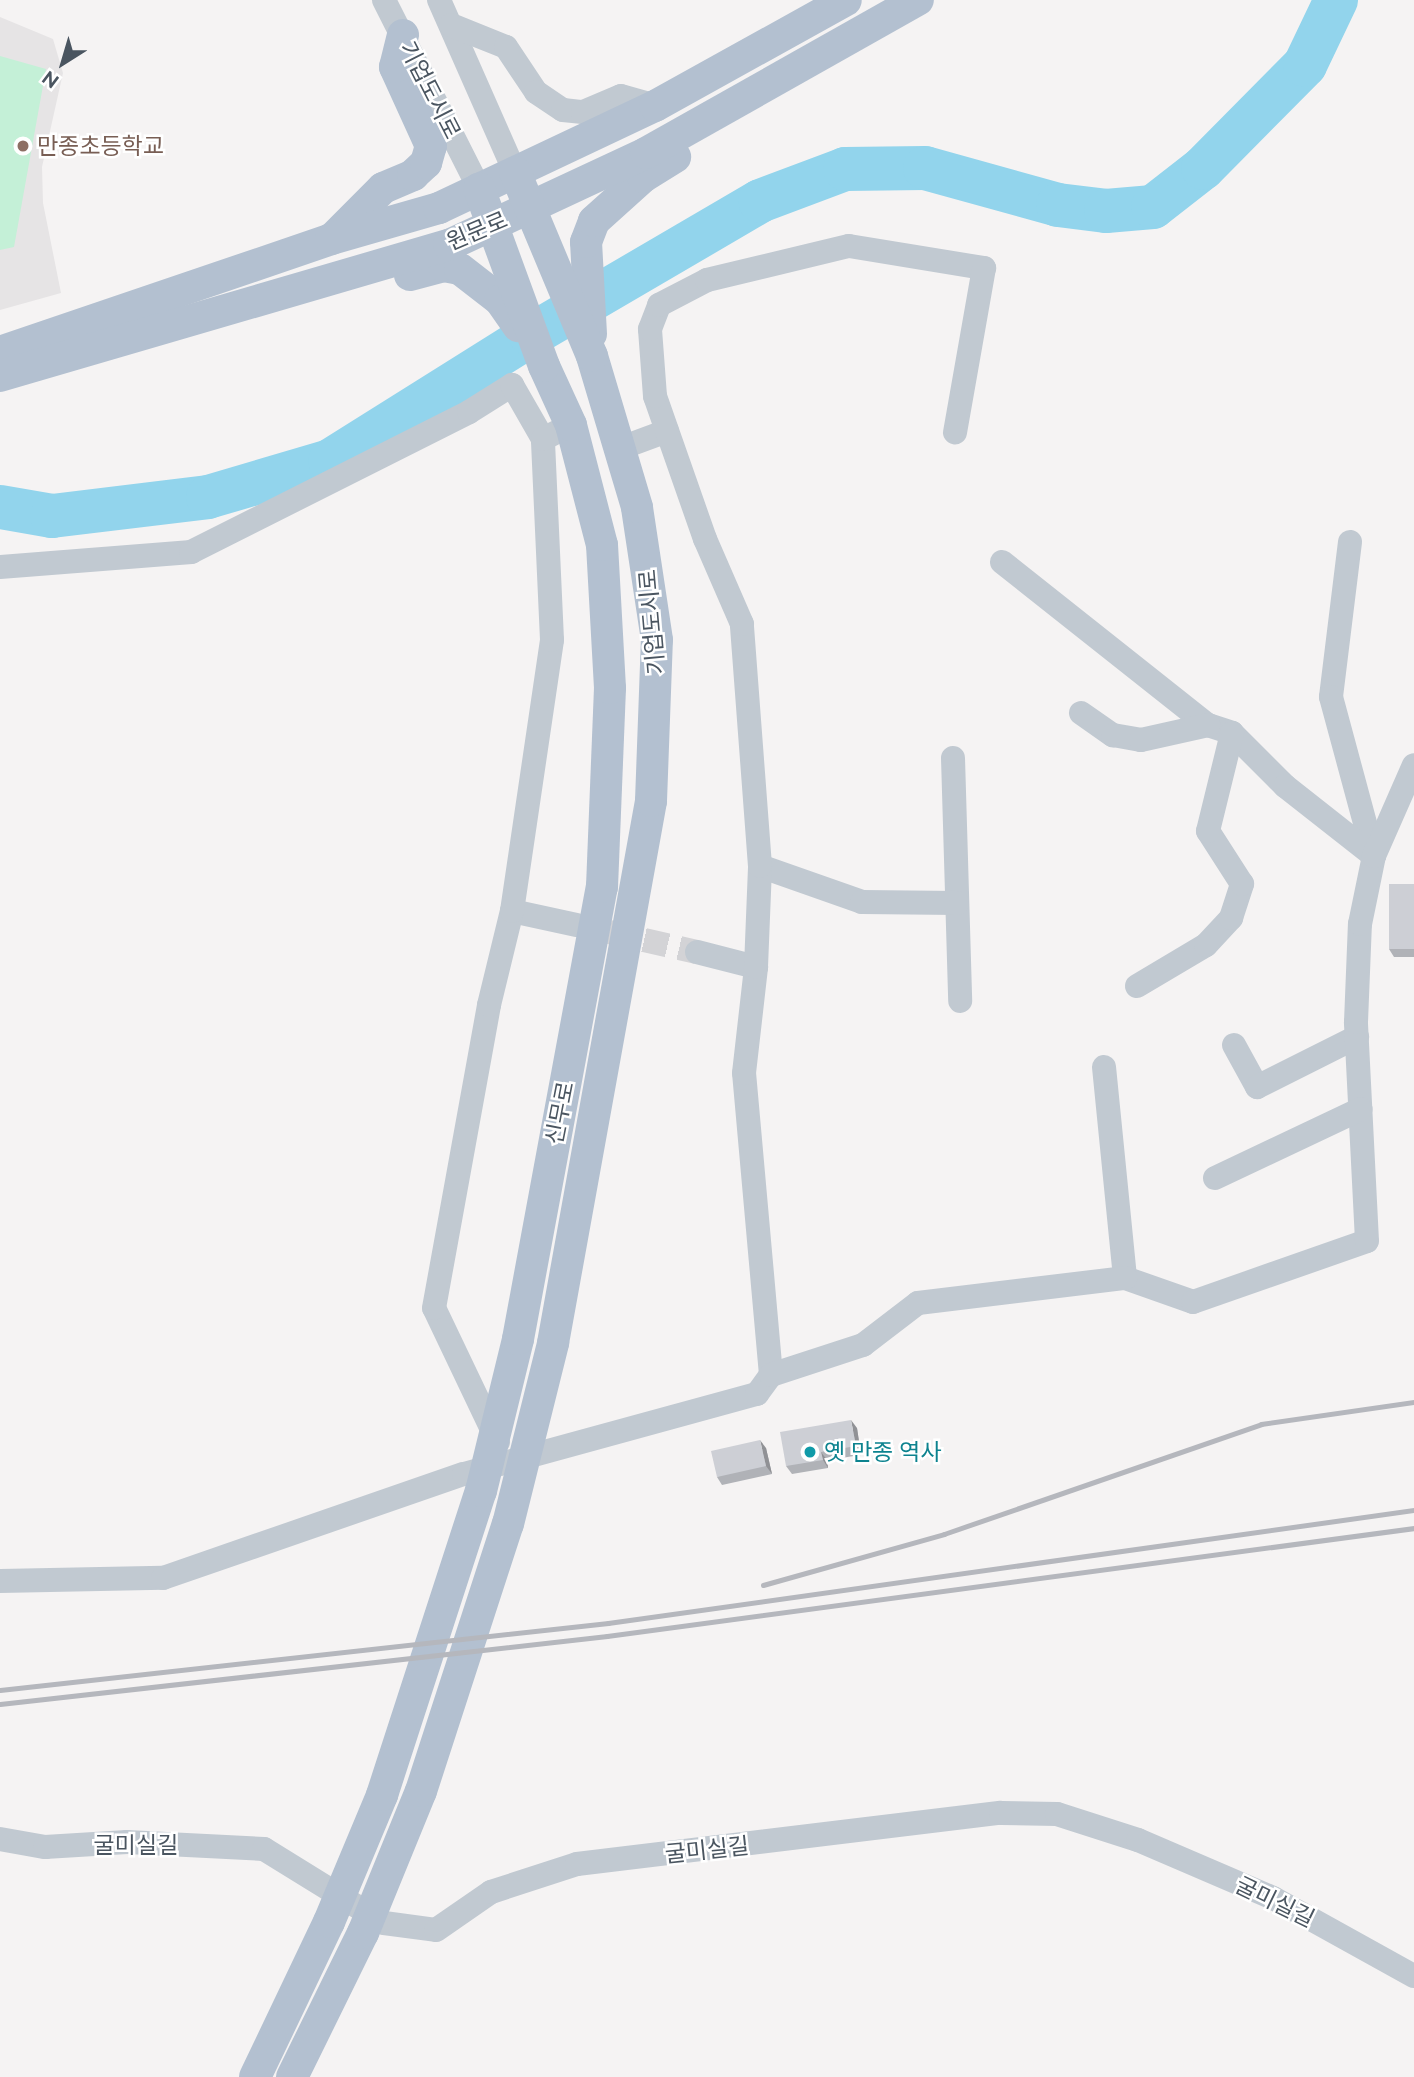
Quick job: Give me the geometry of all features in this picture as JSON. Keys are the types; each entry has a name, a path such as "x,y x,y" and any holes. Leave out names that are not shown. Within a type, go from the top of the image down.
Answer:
{"main road":[{"name":"원문로","path":"0,352 331,239 439,208 655,106 845,0"},
{"name":"원문로","path":"0,376 449,245 495,225 536,222 646,153 918,0"},
{"path":"331,239 383,188 414,175 426,163 431,146 395,67 403,35"},
{"path":"592,356 586,242 594,221 643,177 765,98 776,82"},
{"name":"기업도시로","path":"515,172 592,356 640,519 657,640 655,752 635,895"},
{"name":"기업도시로","path":"479,188 495,225 503,260 544,366 571,425 593,500 606,593 610,688 603,887"},
{"path":"126,339 163,344 444,266 460,269 500,300 544,366"},
{"name":"신무로","path":"255,2077 329,1922 382,1796 481,1491 518,1339 603,887"},
{"name":"신무로","path":"292,2077 363,1933 421,1791 508,1524 552,1343 635,895"}],"street":[{"name":"기업도시로","path":"384,0 479,188"},
{"name":"기업도시로","path":"439,0 515,172"},
{"path":"451,25 506,47 536,92 563,110 583,112 621,96 655,106"},
{"path":"771,1375 744,1073 756,967 760,866 742,624 655,396 650,330 659,305 707,280 849,246 984,268 955,432"},
{"path":"0,567 191,552 469,411 512,385 543,439 552,640 512,911 489,1005 434,1308 470,1377 506,1462"},
{"path":"543,439 571,425"},
{"path":"621,448 667,431"},
{"path":"1350,542 1331,697 1374,856"},
{"path":"1002,562 1208,725 1233,733 1285,786 1374,856"},
{"path":"1080,713 1113,735 1141,740 1208,725"},
{"path":"1137,986 1206,946 1231,918 1242,884 1208,831 1233,733"},
{"path":"953,758 960,1001"},
{"path":"0,1581 163,1578 506,1462 757,1394 771,1375 863,1345 918,1303 1125,1278 1193,1302 1367,1241 1357,1037 1360,924 1374,856 1414,765"},
{"path":"760,866 862,902 957,903"},
{"path":"512,911 577,925"},
{"path":"697,952 756,967"},
{"path":"1234,1045 1257,1087 1357,1037"},
{"path":"1104,1067 1125,1278"},
{"path":"1215,1178 1361,1109"},
{"name":"굴미실길","path":"0,1839 45,1847 127,1842 264,1849 384,1923 436,1930 491,1892 577,1864 1001,1813 1057,1814 1138,1840 1273,1898 1414,1976"}],"shaded area":[{"name":"만종초등학교","path":"0,17 53,39 63,73 42,167 43,203 61,293 0,310"}],"green space":[{"path":"0,56 46,69 14,247 0,250"}],"building":[{"path":"1389,884 1414,884 1414,949 1389,949"},
{"path":"851,1420 856,1446 821,1452 823,1460 786,1466 780,1432"},
{"path":"760,1440 766,1466 717,1477 711,1451"}],"waterway":[{"path":"0,507 52,516 208,497 330,461 531,335 760,201 845,169 925,168 1058,205 1106,211 1153,207 1203,168 1305,65 1336,0"}],"tunnel":[{"path":"609,932 697,952"}],"railway":[{"path":"763,1585 944,1534 1261,1424 1414,1402"},
{"path":"0,1690 608,1623 1414,1510"},
{"path":"0,1704 607,1636 1414,1528"}],"place":[{"name":"만종초등학교","path":"23,146"},
{"name":"옛 만종 역사","path":"810,1452"}]}
